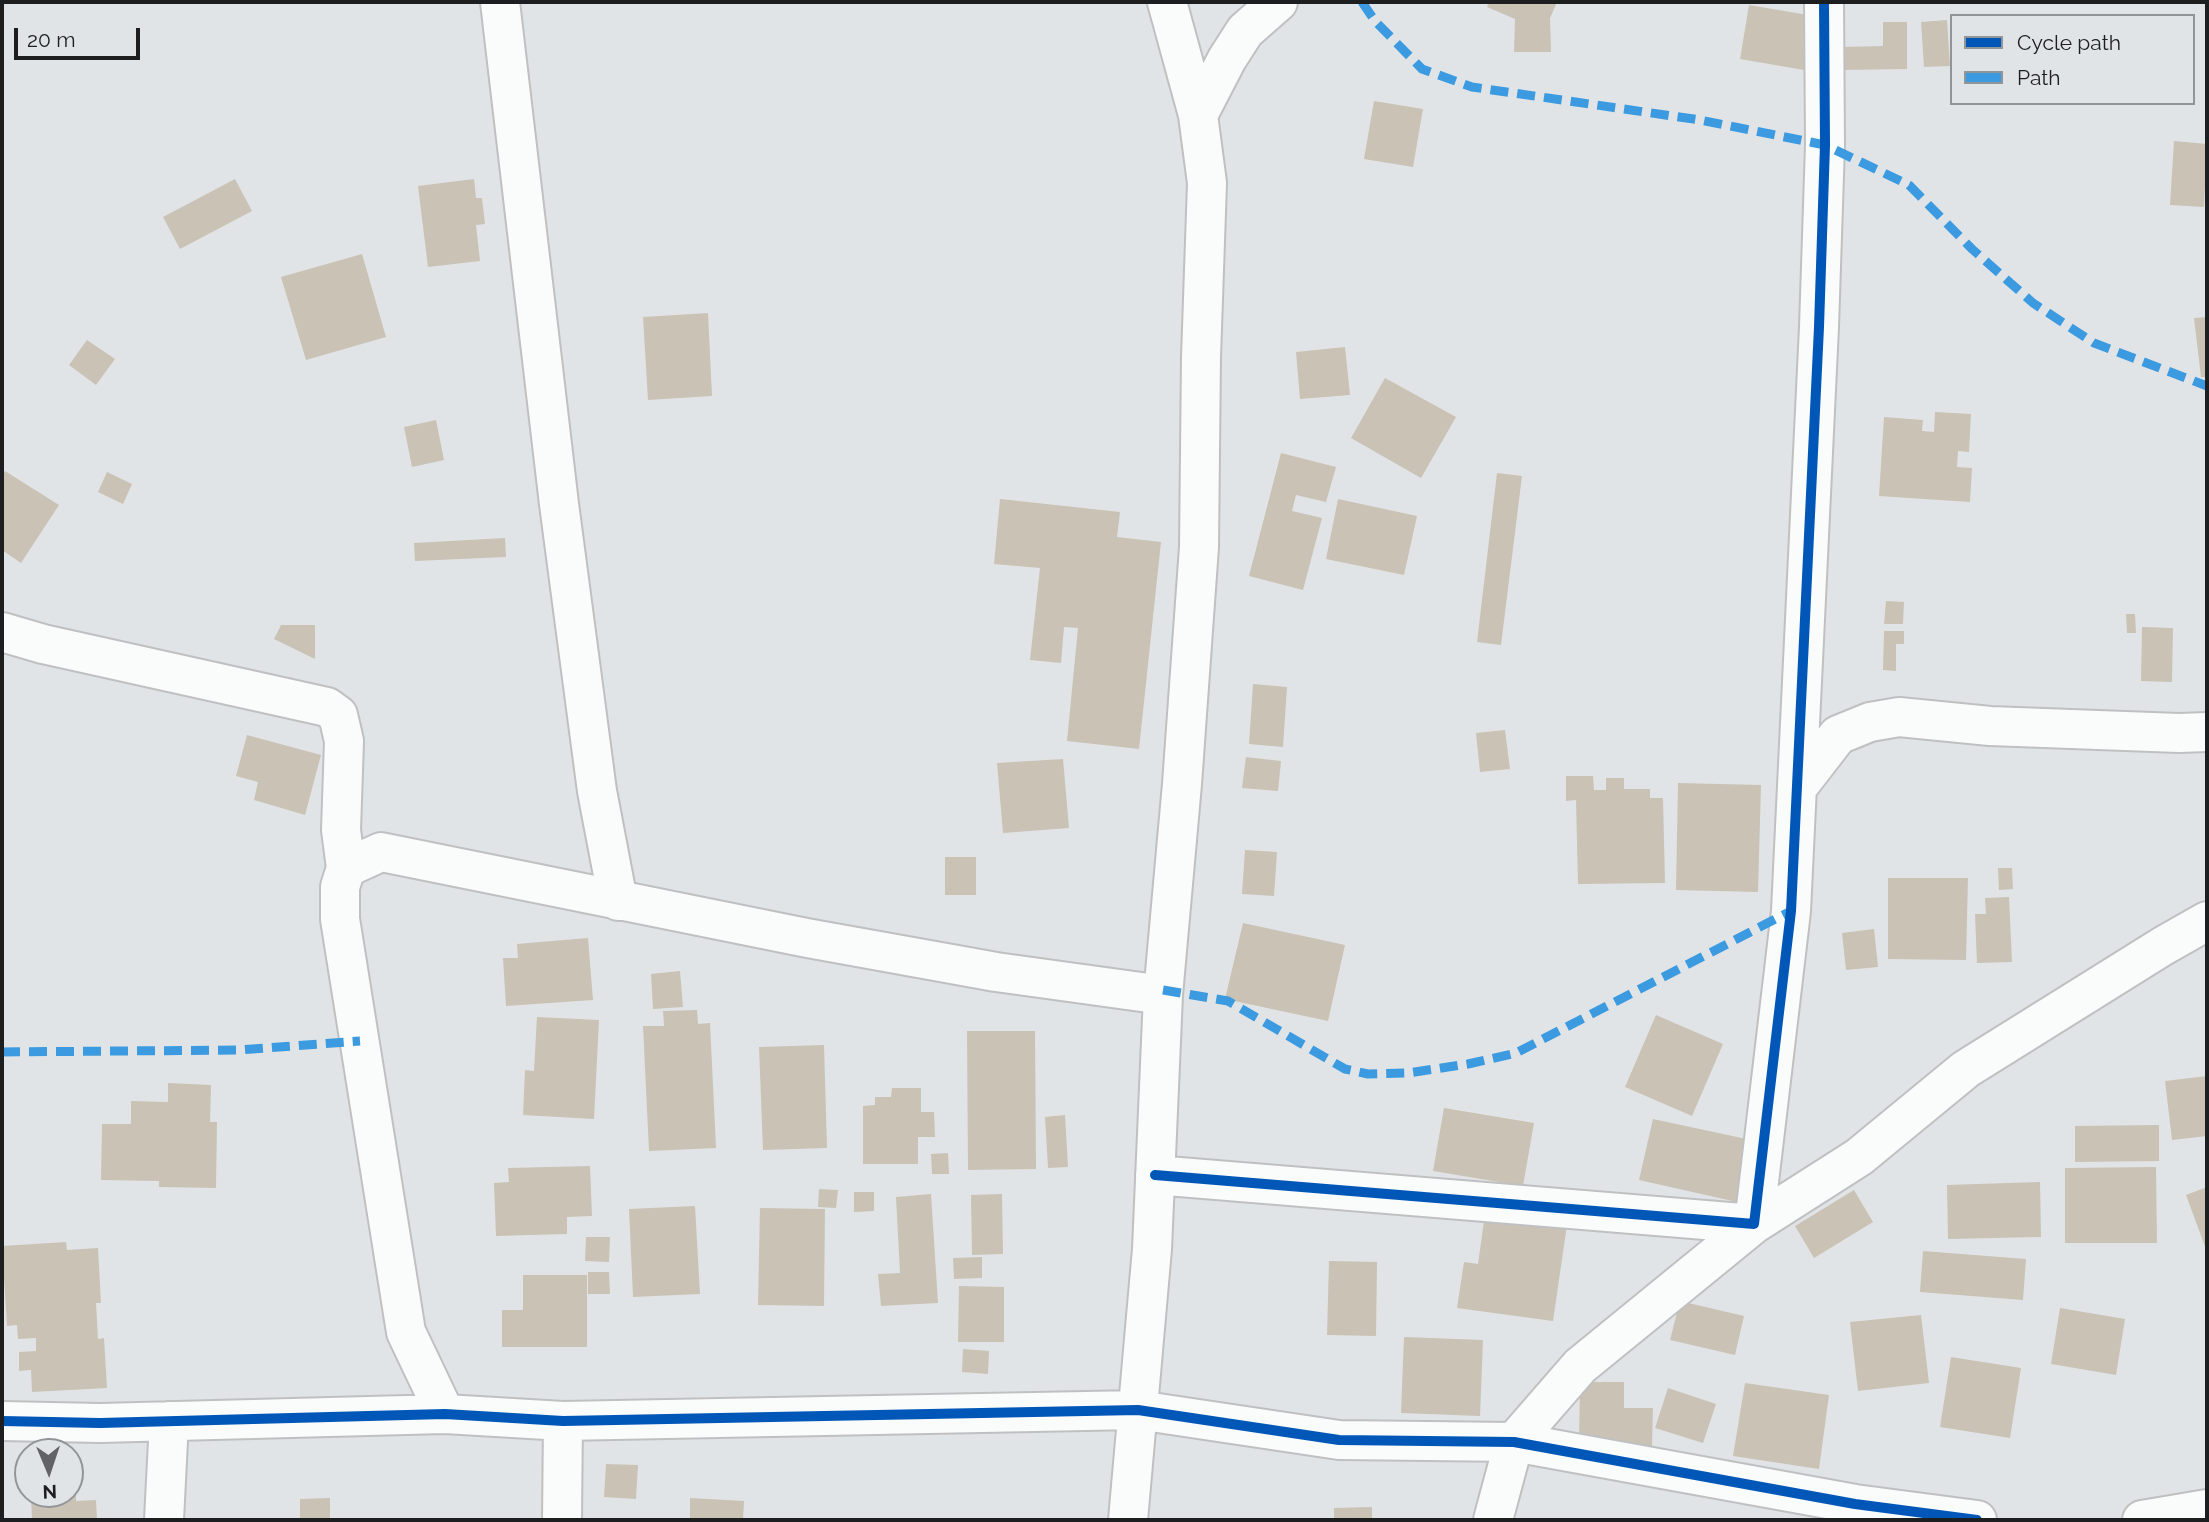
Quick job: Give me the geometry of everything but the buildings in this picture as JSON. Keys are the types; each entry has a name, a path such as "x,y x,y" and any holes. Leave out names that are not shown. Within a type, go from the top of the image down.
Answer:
{"street":[{"path":"500,2 559,504 597,790 618,901"},
{"path":"1128,1520 1152,1249 1163,995 1199,547 1201,357 1207,183 1198,115 1167,2"},
{"path":"1198,115 1245,31 1278,2"},
{"path":"1754,1224 1791,911 1819,327 1825,145 1824,2"},
{"path":"2,632 43,644 327,707 338,715 344,741 341,830 346,868 340,887 340,919 406,1332 445,1413"},
{"path":"1797,788 1838,735 1870,722 1899,717 1990,726 2207,732"},
{"path":"346,868 381,852 807,939 996,972 1163,995"},
{"path":"1493,1520 1514,1442 1580,1366 1754,1224 1859,1157 1966,1069 2207,921"},
{"path":"1155,1175 1754,1224"},
{"path":"2,1421 169,1421 445,1413 562,1420 1138,1410 1339,1440 1514,1442 1855,1504 1977,1520"},
{"path":"562,1420 562,1520"},
{"path":"164,1520 169,1421"},
{"path":"2142,1520 2207,1509"}],"marked path":[{"path":"1362,2 1375,21 1422,69 1472,87 1700,120 1825,145 1909,185 1972,249 2033,303 2094,343 2207,386"},
{"path":"1163,990 1228,1001 1345,1069 1368,1074 1408,1073 1516,1053 1791,911"},
{"path":"2,1052 239,1050 360,1041"}],"cycle path":[{"path":"1155,1175 1754,1224 1791,911 1819,327 1825,145 1824,2"},
{"path":"2,1421 100,1423 445,1414 563,1421 1138,1410 1339,1440 1514,1442 1855,1504 1977,1520"}]}
